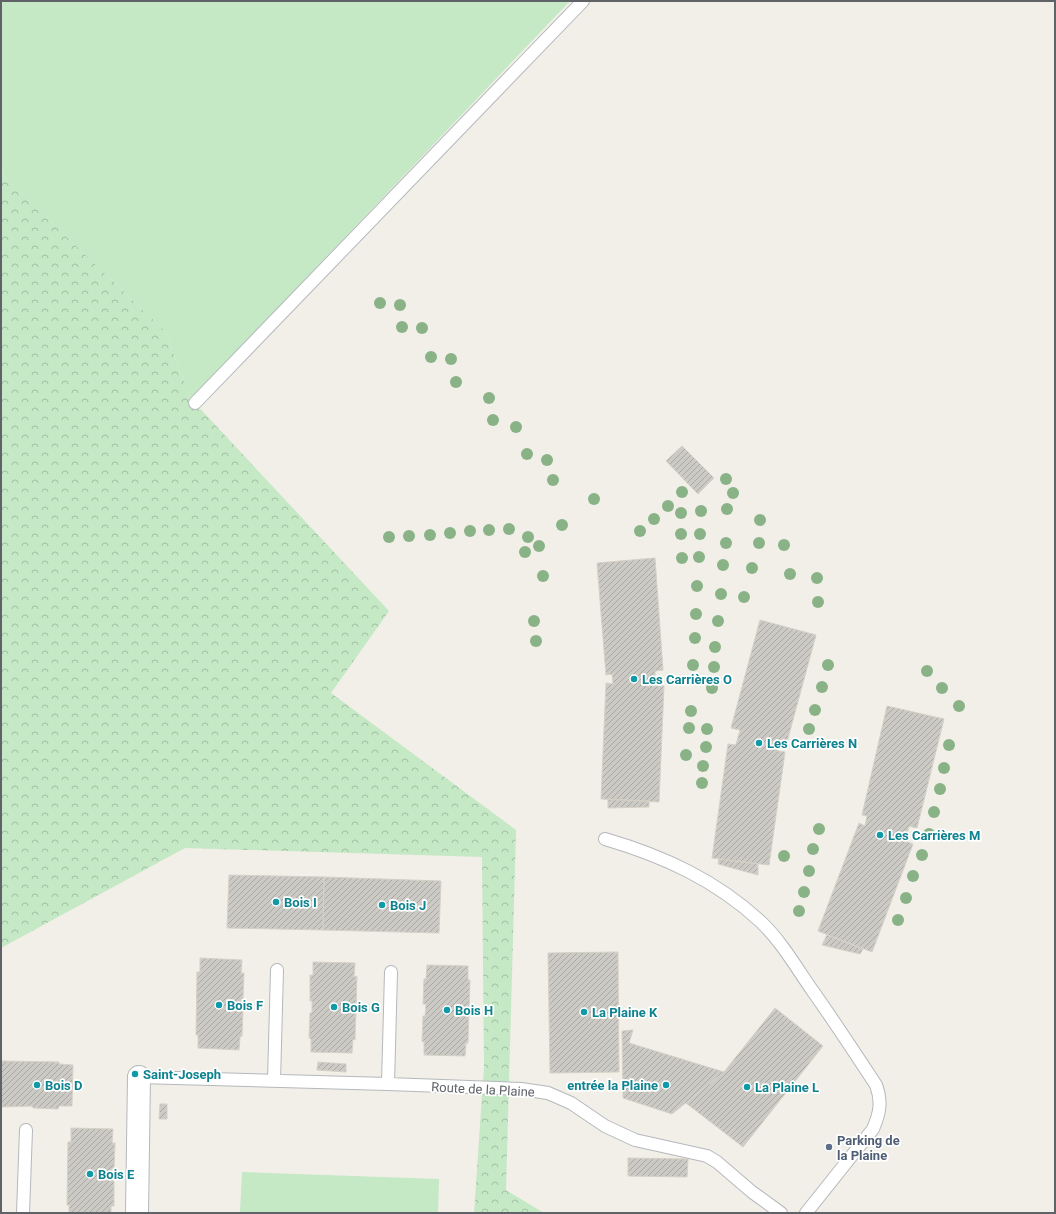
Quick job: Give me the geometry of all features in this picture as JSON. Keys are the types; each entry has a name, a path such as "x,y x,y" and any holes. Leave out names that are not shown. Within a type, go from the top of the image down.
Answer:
{"street":[{"path":"136,1213 139,1077"}],"lane":[{"path":"195,403 583,1"},
{"path":"605,839 639,849 693,873 737,902 762,924 798,969 876,1085 881,1104 880,1113 873,1129 806,1213"},
{"path":"274,1081 277,970"},
{"path":"388,1084 391,972"},
{"name":"Route de la Plaine","path":"139,1077 521,1089 548,1093 571,1103 605,1126 634,1140 707,1156 717,1162 745,1186 781,1213"},
{"path":"24,1213 26,1130"}],"green space":[{"path":"1,1 570,1 191,399 165,331 1,174"},
{"path":"1,174 165,331 191,399 389,611 331,693 516,830 506,1190 544,1213 474,1213 484,1067 482,857 185,848 1,948"},
{"path":"242,1172 439,1179 438,1213 240,1213"}],"building":[{"path":"682,446 714,478 698,494 666,461"},
{"name":"Les Carrières O","path":"655,558 663,670 655,671 655,686 664,686 659,802 601,799 606,683 613,684 612,674 606,675 597,563"},
{"name":"Les Carrières N","path":"760,620 816,635 787,742 781,741 778,751 785,752 769,865 712,858 728,744 736,745 740,730 731,728"},
{"name":"Les Carrières M","path":"887,706 944,719 917,828 909,826 905,841 913,844 872,952 818,931 859,823 865,826 867,816 862,815"},
{"path":"608,799 649,801 649,807 608,808"},
{"path":"719,859 758,864 758,875 718,864"},
{"name":"Bois I","path":"229,875 324,877 323,930 227,928"},
{"name":"Bois J","path":"324,877 441,881 439,933 323,930"},
{"path":"827,935 863,949 860,954 822,945"},
{"name":"La Plaine K","path":"618,952 619,1072 550,1073 548,953"},
{"name":"Bois F","path":"200,958 242,960 241,973 244,973 243,999 241,999 240,1011 243,1011 242,1036 240,1037 239,1050 198,1048 198,1035 196,1035 197,972 200,972"},
{"name":"Bois G","path":"313,962 355,963 354,977 357,976 355,1040 353,1039 352,1053 311,1052 311,1039 309,1038 310,1013 312,1013 312,1001 310,1001 310,975 313,975"},
{"name":"Bois H","path":"427,965 468,966 468,980 470,980 468,1043 466,1043 465,1056 424,1055 424,1041 422,1042 423,1016 425,1016 426,1004 423,1004 424,979 426,979"},
{"name":"La Plaine L","path":"775,1008 823,1046 743,1147 686,1103 724,1072"},
{"name":"entrée la Plaine","path":"633,1030 629,1043 724,1072 672,1114 623,1098 622,1031"},
{"name":"Bois D","path":"1,1061 59,1062 59,1064 73,1065 72,1106 59,1106 58,1109 33,1108 32,1106 1,1107"},
{"path":"318,1062 346,1064 346,1072 317,1070"},
{"path":"160,1104 167,1104 167,1119 159,1119"},
{"name":"Bois E","path":"71,1128 113,1129 112,1143 115,1143 114,1169 112,1168 112,1180 114,1180 114,1206 111,1206 111,1213 69,1213 69,1205 67,1205 68,1142 71,1142"},
{"path":"628,1158 688,1159 687,1177 628,1176"}],"place":[{"name":"Les Carrières O","path":"634,679"},
{"name":"Les Carrières N","path":"759,743"},
{"name":"Les Carrières M","path":"880,835"},
{"name":"Bois I","path":"276,902"},
{"name":"Bois J","path":"382,905"},
{"name":"Bois F","path":"219,1005"},
{"name":"Bois G","path":"334,1007"},
{"name":"Bois H","path":"447,1010"},
{"name":"La Plaine K","path":"584,1012"},
{"name":"Saint-Joseph","path":"135,1074"},
{"name":"Bois D","path":"37,1085"},
{"name":"entrée la Plaine","path":"666,1085"},
{"name":"La Plaine L","path":"747,1087"},
{"name":"Parking de la Plaine","path":"829,1147"},
{"name":"Bois E","path":"90,1174"}]}
